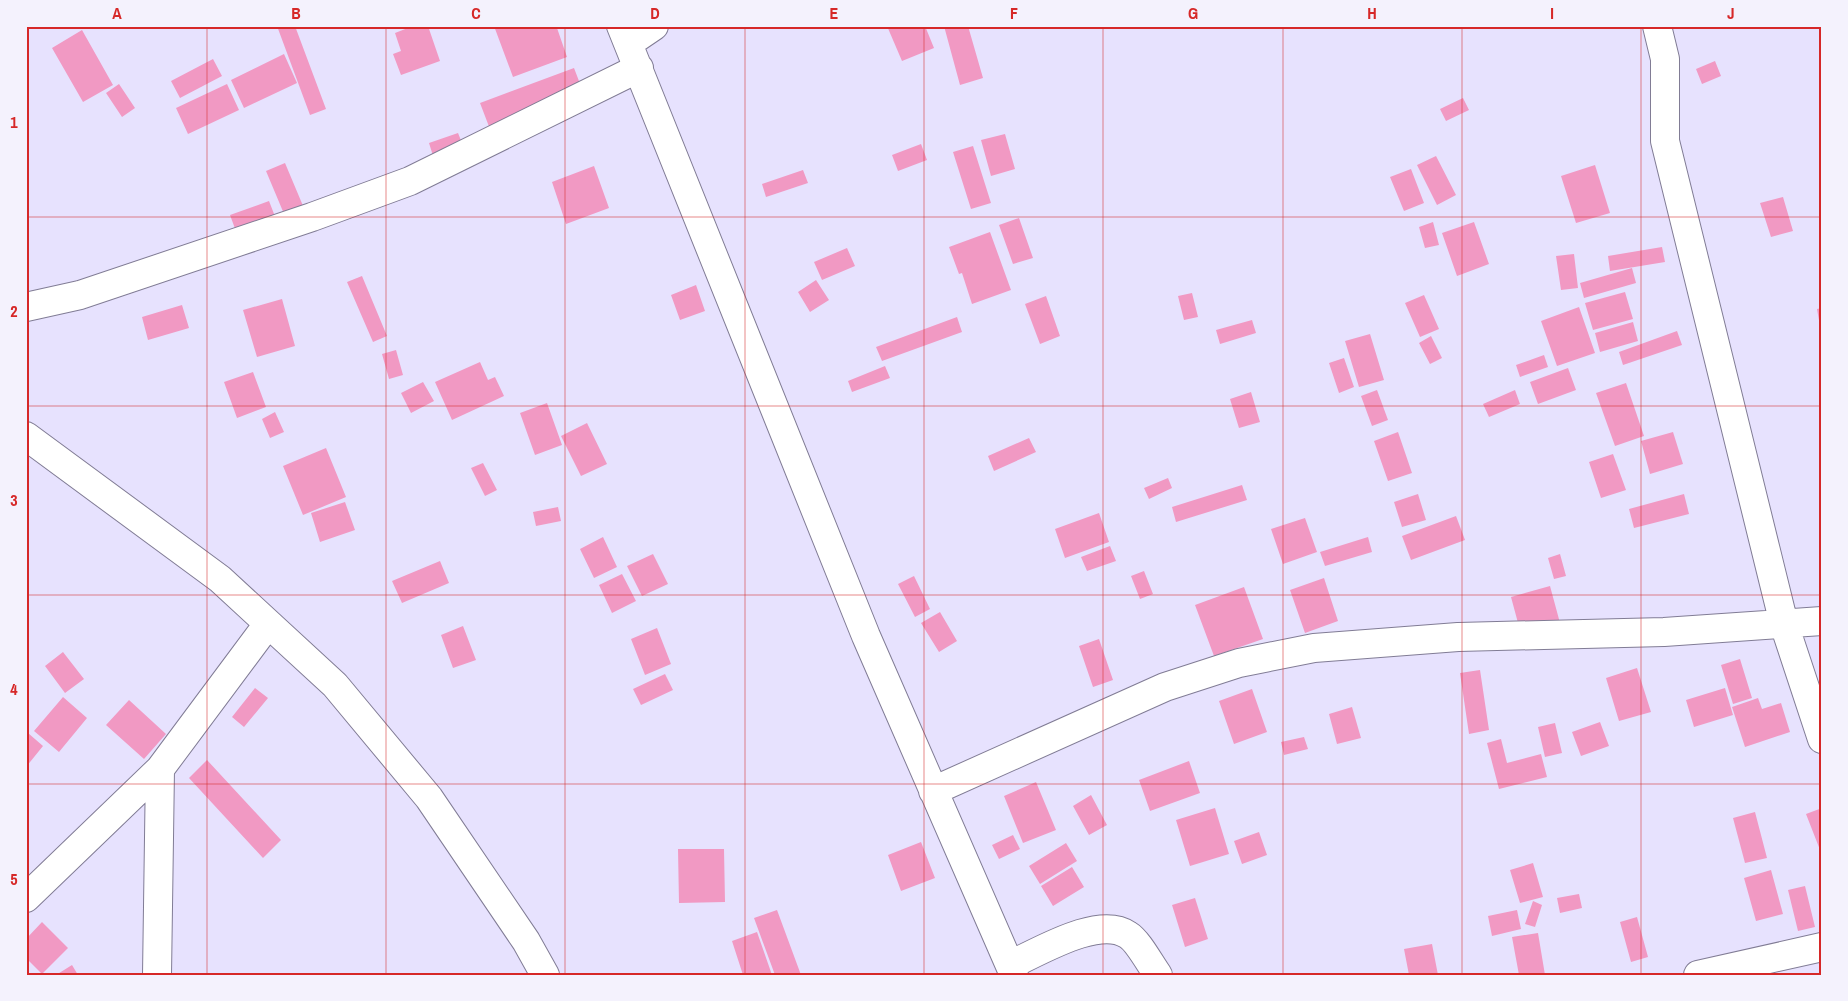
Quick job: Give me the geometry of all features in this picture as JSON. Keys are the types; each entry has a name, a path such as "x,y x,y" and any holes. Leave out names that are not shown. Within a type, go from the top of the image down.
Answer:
{"street":[{"path":"26,307 80,295 410,182 630,46 654,26"},
{"path":"1657,26 1665,59 1665,141 1784,624 1822,739"},
{"path":"630,46 866,636 1012,970 1093,928 1115,928 1130,935 1158,975"},
{"path":"26,436 220,579 335,685 429,798 526,941 545,975"},
{"path":"933,791 1165,687 1239,663 1314,648 1458,637 1664,632 1822,621"},
{"path":"26,898 160,769 268,624"},
{"path":"157,975 160,769"},
{"path":"521,975 526,941"},
{"path":"1698,975 1822,947"}],"building":[{"path":"277,26 295,26 326,109 310,115"},
{"path":"413,26 428,26 440,61 401,75 393,54 401,51 395,33"},
{"path":"494,26 560,26 557,28 567,57 513,77"},
{"path":"887,26 925,26 934,48 902,61"},
{"path":"944,26 968,26 983,78 960,85"},
{"path":"82,30 113,85 83,102 52,48"},
{"path":"284,54 297,83 244,108 231,80"},
{"path":"213,59 222,76 180,98 171,81"},
{"path":"1715,61 1721,76 1702,84 1696,69"},
{"path":"574,68 587,102 493,137 480,103"},
{"path":"119,84 135,108 122,117 106,93"},
{"path":"227,84 239,110 188,134 176,108"},
{"path":"1463,98 1469,110 1446,121 1440,109"},
{"path":"458,133 464,148 434,159 429,143"},
{"path":"1005,134 1015,169 991,176 981,140"},
{"path":"921,144 927,160 898,171 892,155"},
{"path":"973,146 991,203 971,209 953,152"},
{"path":"1436,156 1456,195 1437,205 1417,165"},
{"path":"285,163 306,213 287,221 266,171"},
{"path":"1595,165 1610,213 1576,223 1561,176"},
{"path":"594,166 609,208 566,224 552,182"},
{"path":"1411,169 1424,203 1404,211 1390,177"},
{"path":"803,170 808,183 766,197 762,184"},
{"path":"1783,197 1793,231 1771,237 1760,203"},
{"path":"269,201 276,219 237,234 230,215"},
{"path":"1019,218 1033,258 1013,264 999,225"},
{"path":"1433,222 1439,245 1425,248 1419,227"},
{"path":"1474,222 1489,264 1457,276 1442,233"},
{"path":"990,232 1011,290 972,304 962,273 959,274 949,247"},
{"path":"1662,247 1665,262 1610,271 1608,256"},
{"path":"847,248 855,266 822,280 814,262"},
{"path":"1574,254 1578,288 1561,290 1556,256"},
{"path":"1632,268 1636,283 1584,298 1580,283"},
{"path":"362,276 387,336 373,342 347,282"},
{"path":"816,280 829,300 810,312 798,292"},
{"path":"696,285 705,311 680,320 671,295"},
{"path":"1625,292 1633,319 1593,330 1585,303"},
{"path":"1192,293 1198,317 1184,320 1178,296"},
{"path":"1424,295 1439,329 1420,337 1405,303"},
{"path":"1046,296 1060,336 1040,344 1025,304"},
{"path":"282,299 295,346 257,357 243,310"},
{"path":"182,305 189,328 148,340 142,317"},
{"path":"1579,307 1595,353 1557,366 1541,321"},
{"path":"1822,308 1822,332 1821,332 1817,309"},
{"path":"957,317 962,332 882,361 876,347"},
{"path":"1252,320 1256,333 1220,344 1216,330"},
{"path":"1633,322 1638,341 1600,352 1595,333"},
{"path":"1677,331 1682,345 1623,365 1619,352"},
{"path":"1370,334 1384,380 1359,387 1345,341"},
{"path":"1431,336 1442,358 1430,364 1419,343"},
{"path":"396,350 403,375 389,379 382,354"},
{"path":"1544,355 1548,367 1520,377 1516,365"},
{"path":"1344,358 1354,387 1339,393 1329,363"},
{"path":"480,362 488,380 495,377 504,396 452,420 435,382"},
{"path":"885,366 890,378 852,392 848,381"},
{"path":"1568,368 1576,390 1538,404 1530,382"},
{"path":"253,372 266,407 237,418 224,382"},
{"path":"423,382 434,401 411,413 401,393"},
{"path":"1626,383 1644,436 1615,446 1596,393"},
{"path":"1377,390 1388,420 1372,426 1361,396"},
{"path":"1515,390 1520,404 1489,417 1483,404"},
{"path":"1251,392 1260,422 1239,428 1230,399"},
{"path":"547,403 562,445 535,455 520,413"},
{"path":"275,412 284,432 270,438 262,419"},
{"path":"587,423 607,464 581,476 561,436"},
{"path":"1398,432 1412,473 1388,481 1374,441"},
{"path":"1673,432 1683,464 1650,474 1641,441"},
{"path":"1029,438 1036,452 994,471 988,456"},
{"path":"326,448 346,497 303,515 283,466"},
{"path":"1613,454 1626,490 1601,498 1589,462"},
{"path":"483,463 497,490 485,496 471,468"},
{"path":"1168,478 1172,488 1149,499 1144,488"},
{"path":"1242,485 1247,500 1176,522 1172,507"},
{"path":"1418,494 1426,520 1402,527 1394,502"},
{"path":"1684,494 1689,514 1634,528 1629,509"},
{"path":"345,502 355,530 320,542 311,513"},
{"path":"558,507 561,521 536,526 533,512"},
{"path":"1099,513 1109,542 1065,558 1055,529"},
{"path":"1456,516 1465,540 1411,560 1402,536"},
{"path":"1305,518 1317,552 1283,564 1271,529"},
{"path":"603,537 617,567 594,578 580,549"},
{"path":"1368,537 1372,552 1325,566 1320,552"},
{"path":"1110,546 1116,561 1087,571 1081,557"},
{"path":"653,554 668,584 642,596 627,566"},
{"path":"1560,554 1566,576 1554,579 1548,558"},
{"path":"440,561 449,583 402,603 392,581"},
{"path":"1144,571 1153,594 1140,599 1131,576"},
{"path":"622,574 636,601 612,613 599,585"},
{"path":"914,576 930,609 915,617 898,584"},
{"path":"1324,578 1338,621 1305,633 1290,590"},
{"path":"1550,586 1560,623 1521,634 1511,597"},
{"path":"1244,587 1263,639 1214,656 1195,605"},
{"path":"940,612 957,641 939,652 921,623"},
{"path":"463,626 476,660 453,668 441,635"},
{"path":"657,628 671,664 645,675 631,639"},
{"path":"1099,639 1113,680 1093,687 1079,646"},
{"path":"63,652 84,679 65,693 45,666"},
{"path":"1740,659 1752,698 1733,704 1721,665"},
{"path":"1637,668 1651,712 1619,721 1606,678"},
{"path":"1480,670 1489,730 1469,734 1460,673"},
{"path":"665,674 673,690 641,705 633,689"},
{"path":"255,688 268,698 244,727 232,717"},
{"path":"1725,688 1733,715 1694,727 1686,700"},
{"path":"1252,689 1267,732 1234,744 1219,701"},
{"path":"63,697 87,718 59,752 34,731"},
{"path":"1758,698 1762,709 1781,703 1790,732 1745,747 1732,707"},
{"path":"129,700 166,734 144,759 106,725"},
{"path":"1352,707 1361,738 1337,744 1329,714"},
{"path":"1600,722 1609,746 1581,756 1572,732"},
{"path":"1555,723 1562,753 1545,757 1538,727"},
{"path":"28,733 43,746 26,767 26,736"},
{"path":"1304,737 1308,749 1284,755 1281,742"},
{"path":"1501,739 1507,763 1541,754 1547,777 1499,789 1487,743"},
{"path":"207,760 281,840 263,858 189,778"},
{"path":"1189,761 1200,793 1150,811 1139,780"},
{"path":"1036,782 1056,830 1023,843 1004,796"},
{"path":"1091,795 1107,825 1089,835 1073,806"},
{"path":"1215,808 1229,854 1190,866 1176,820"},
{"path":"1822,808 1822,855 1806,814"},
{"path":"1755,812 1767,858 1745,863 1733,818"},
{"path":"1259,832 1267,855 1242,864 1234,841"},
{"path":"1013,835 1020,849 999,859 992,845"},
{"path":"921,842 935,878 901,891 888,855"},
{"path":"1066,843 1077,861 1040,884 1029,866"},
{"path":"678,849 724,849 725,902 679,903"},
{"path":"1533,863 1543,897 1520,903 1510,870"},
{"path":"1072,867 1084,887 1053,906 1041,886"},
{"path":"1771,870 1783,914 1756,921 1744,878"},
{"path":"1805,886 1815,927 1798,931 1788,890"},
{"path":"1579,894 1582,908 1560,913 1557,898"},
{"path":"1195,898 1208,939 1185,947 1172,905"},
{"path":"1533,901 1542,905 1535,927 1525,924"},
{"path":"777,910 801,975 775,975 754,918"},
{"path":"1517,910 1521,929 1492,936 1488,916"},
{"path":"1637,917 1648,957 1631,962 1620,922"},
{"path":"42,922 68,948 42,974 26,958 26,939"},
{"path":"757,932 772,975 743,975 732,941"},
{"path":"1538,933 1545,975 1519,975 1512,937"},
{"path":"1432,944 1438,975 1409,975 1404,949"},
{"path":"72,965 78,975 56,975"}]}
